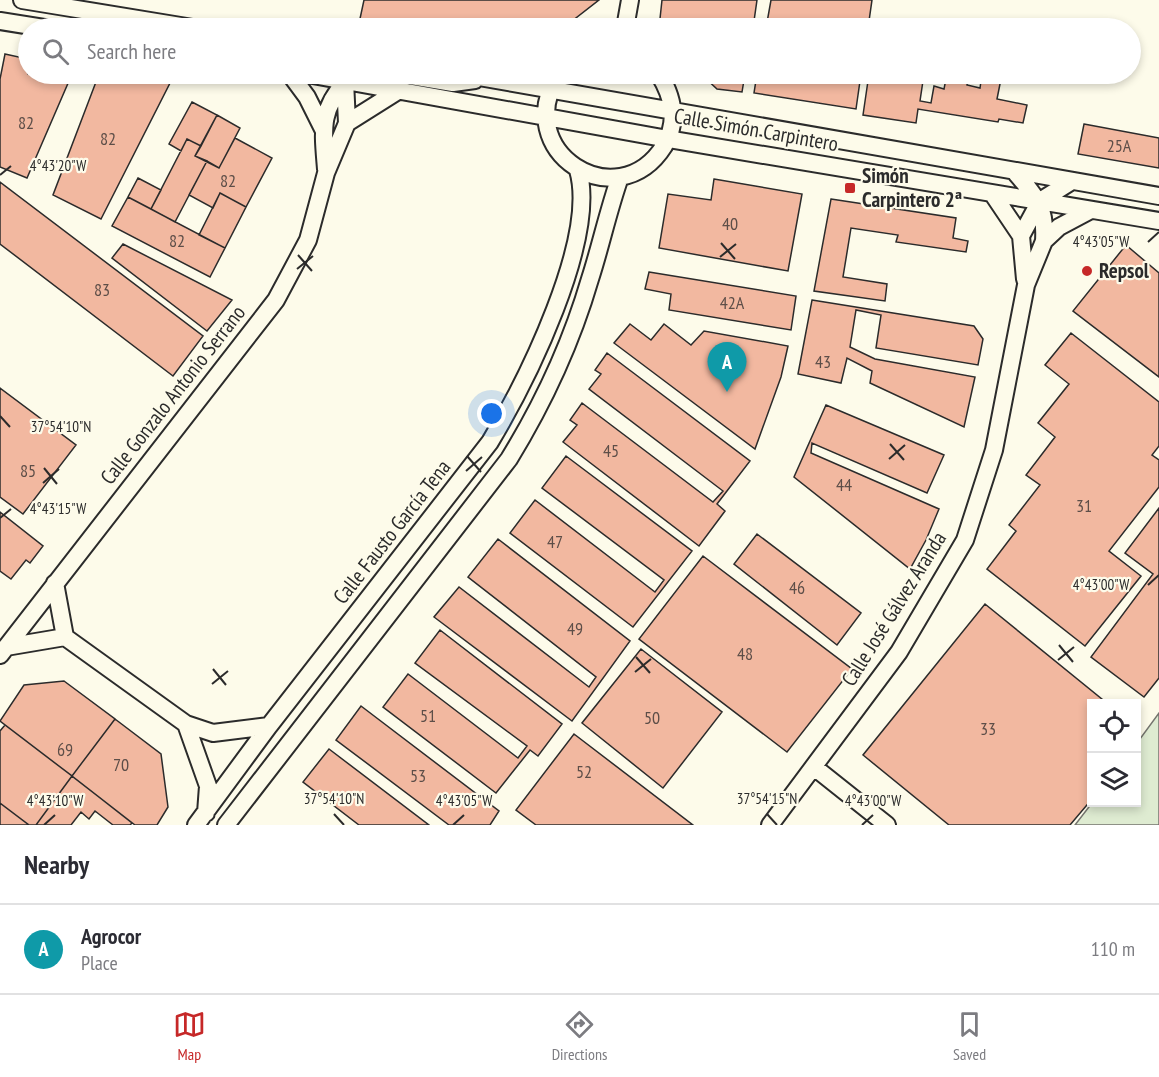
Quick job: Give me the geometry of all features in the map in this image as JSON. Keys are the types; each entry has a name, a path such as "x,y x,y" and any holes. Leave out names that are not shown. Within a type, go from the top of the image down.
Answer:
{"street":[{"path":"22,0 110,18"},
{"path":"627,18 630,0"},
{"path":"0,21 18,24"},
{"name":"Calle Gonzalo Antonio Serrano","path":"297,84 307,97 323,129"},
{"name":"Calle Gonzalo Antonio Serrano","path":"326,173 323,129 331,97 339,84"},
{"name":"Calle Gonzalo Antonio Serrano","path":"3,651 276,300 308,240 326,173 346,123 343,84"},
{"path":"346,123 396,84"},
{"name":"Calle Simón Carpintero","path":"412,84 545,117 1159,221"},
{"name":"Calle Simón Carpintero","path":"525,84 1159,196"},
{"path":"553,84 545,117 549,138 561,156 578,170 598,177 620,177 640,170 657,157 668,139 674,112 665,84"},
{"name":"Calle Fausto García Tena","path":"201,819 269,726 490,442 516,400 562,290 582,212 583,187 578,170"},
{"path":"1015,172 1040,201 1045,226 1044,241"},
{"path":"226,825 509,459 536,416 561,365 576,323 620,177"},
{"path":"1021,236 1040,201 1072,181"},
{"name":"Calle José Gálvez Aranda","path":"992,193 1021,236 1026,285"},
{"name":"Calle José Gálvez Aranda","path":"770,825 899,652 965,540 994,450 1026,285 1044,241 1059,227 1091,210"},
{"path":"55,583 65,637 186,724 213,733 269,726"},
{"path":"3,651 65,637"},
{"path":"186,724 207,786 201,819"},
{"path":"814,766 887,825"}],"green space":[{"path":"1159,713 1159,825 1075,825 1089,807 1141,807 1141,738"}],"building":[{"path":"364,0 599,0 576,18 360,18"},
{"path":"662,0 757,0 754,18 660,18"},
{"path":"771,0 872,0 869,18 768,18"},
{"path":"5,54 18,57 18,84 68,84 27,178 0,167 0,79"},
{"path":"95,84 169,84 101,219 53,195"},
{"path":"712,84 743,84 742,92 717,89"},
{"path":"755,84 860,84 856,109 754,93"},
{"path":"868,84 923,84 920,101 931,103 934,86 944,89 945,84 967,84 980,88 981,84 1000,84 997,99 1027,105 1023,123 999,119 998,122 918,109 916,123 863,115"},
{"path":"192,102 217,115 201,146 187,139 181,151 169,144"},
{"path":"217,115 240,128 219,168 195,156"},
{"path":"1084,124 1159,138 1159,168 1078,154"},
{"path":"235,138 272,158 246,207 220,193 213,208 189,195 207,161 219,168"},
{"path":"187,139 201,146 195,156 207,161 175,222 151,209"},
{"path":"138,178 161,190 151,209 128,197"},
{"path":"714,179 802,194 788,271 659,248 668,194 711,200"},
{"path":"0,182 203,336 173,376 0,244"},
{"path":"220,193 246,207 225,248 199,235"},
{"path":"128,197 225,248 210,277 112,226"},
{"path":"831,199 956,218 953,238 968,241 966,252 896,242 898,235 851,228 843,277 887,284 885,301 814,291"},
{"path":"123,244 232,300 207,331 112,258"},
{"path":"1126,245 1159,273 1159,377 1073,311"},
{"path":"649,272 796,296 791,330 669,310 671,294 645,289"},
{"path":"812,300 974,326 983,339 978,365 876,348 881,315 856,310 850,347 875,359 975,377 964,427 870,383 872,371 847,358 841,383 798,374"},
{"path":"630,324 651,340 664,324 691,345 704,331 788,346 781,377 755,449 614,343"},
{"path":"1071,333 1159,402 1159,446 1152,455 1159,460 1159,487 1109,551 1141,576 1085,646 987,569 1016,531 1009,525 1040,485 1026,475 1055,437 1038,423 1069,384 1045,365"},
{"path":"607,353 750,461 717,504 725,511 699,546 563,442 577,425 570,420 582,403 713,502 723,491 589,389 601,374 595,370"},
{"path":"0,388 76,445 23,514 0,497"},
{"path":"826,405 944,455 927,493 812,443 811,453 939,509 910,569 794,477"},
{"path":"566,456 692,551 633,627 510,533 535,500 655,592 664,580 542,488"},
{"path":"1159,508 1159,678 1144,697 1091,657 1153,574 1125,553"},
{"path":"0,512 43,546 30,563 26,560 11,579 0,571"},
{"path":"757,534 861,613 837,645 734,564"},
{"path":"498,539 630,641 572,721 434,617 459,587 589,687 596,677 468,577"},
{"path":"703,556 852,669 787,752 639,639"},
{"path":"985,604 1102,699 1087,699 1087,805 1070,825 949,825 863,755"},
{"path":"440,630 562,724 538,756 530,750 496,793 383,707 408,674 518,758 527,746 415,663"},
{"path":"641,649 722,712 663,788 582,723"},
{"path":"64,681 115,719 72,776 0,721 24,685"},
{"path":"361,706 499,811 490,825 449,825 336,740"},
{"path":"115,719 161,754 168,807 157,825 135,825 72,776"},
{"path":"5,725 72,776 36,825 29,825 0,803 0,731"},
{"path":"574,734 693,825 536,825 516,810"},
{"path":"329,749 429,825 359,825 303,782"},
{"path":"72,776 132,823 113,825 95,811 89,819 81,812 71,825 36,825"},
{"path":"0,803 29,825 0,825"}],"place":[{"name":"Simón Carpintero 2ª","path":"850,188"},
{"name":"Repsol","path":"1087,271"},
{"name":"Agrocor","path":"727,392"}]}
